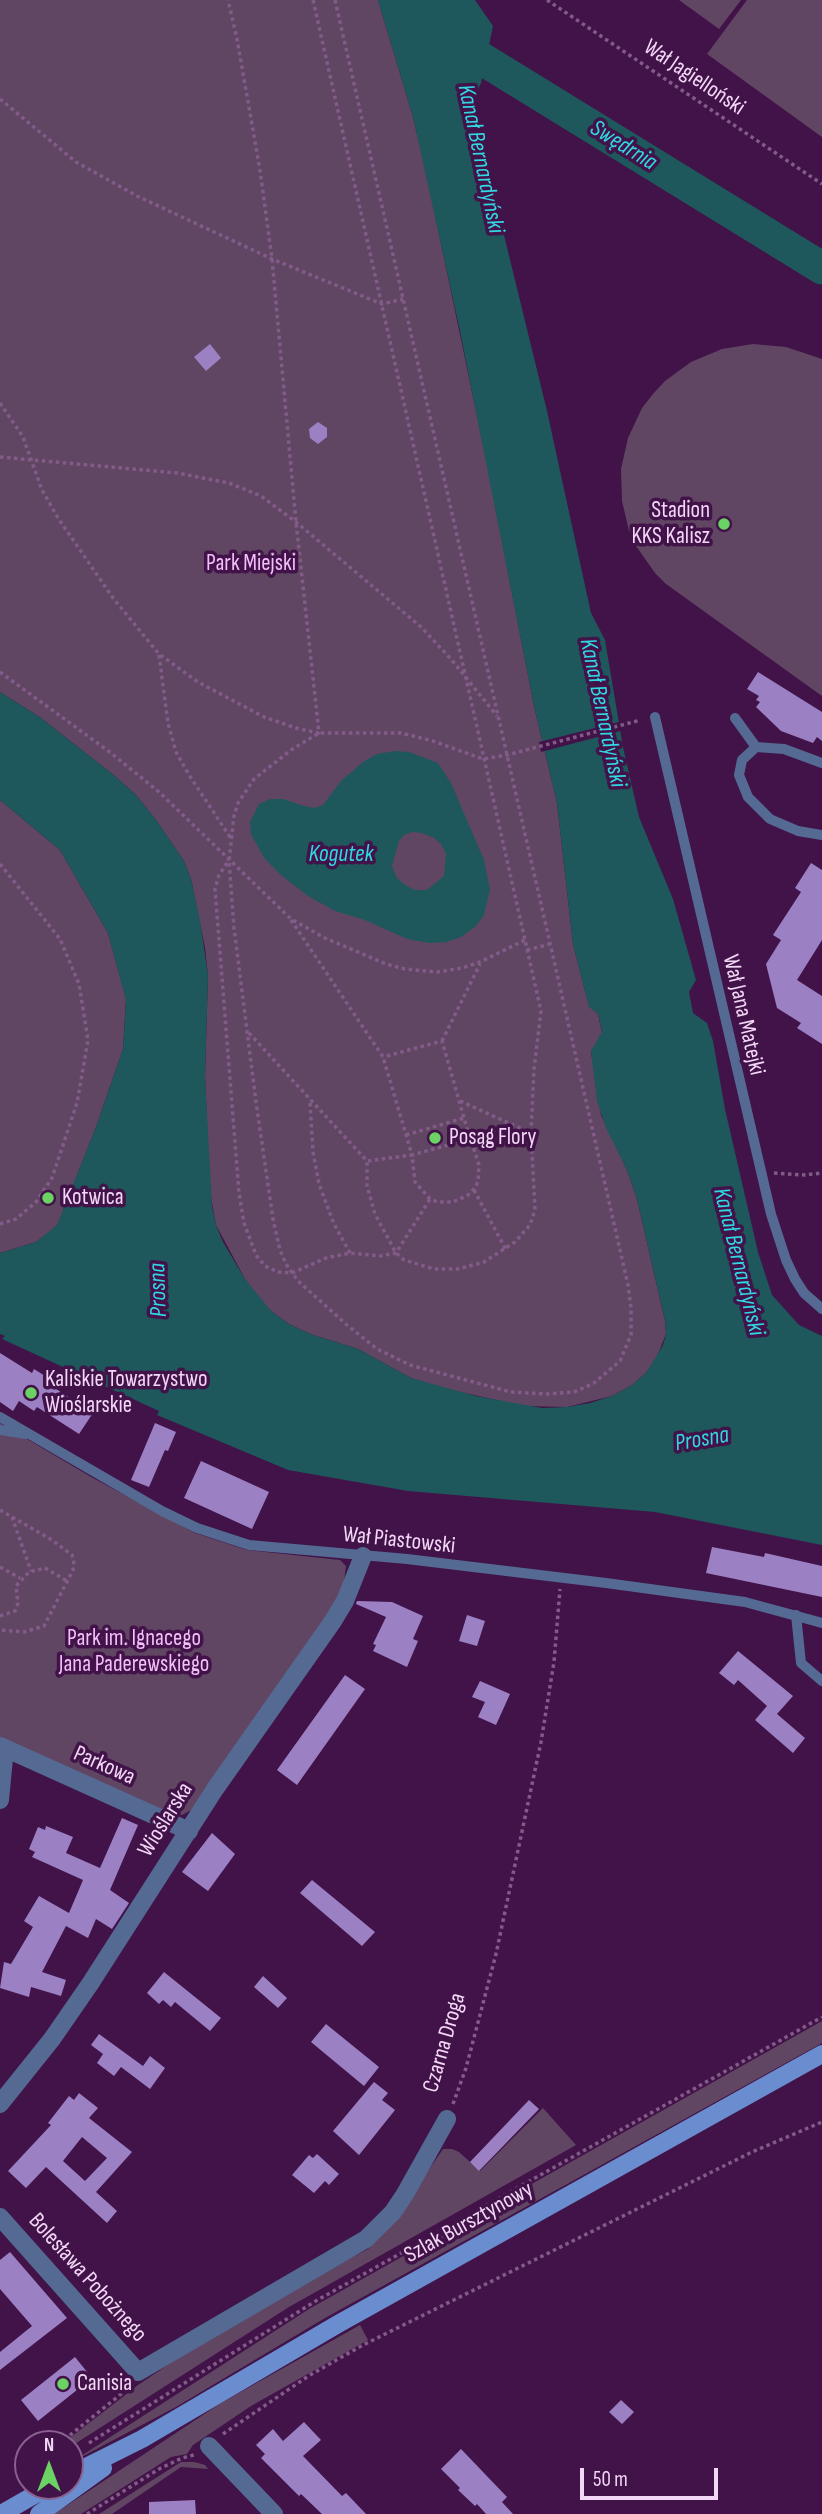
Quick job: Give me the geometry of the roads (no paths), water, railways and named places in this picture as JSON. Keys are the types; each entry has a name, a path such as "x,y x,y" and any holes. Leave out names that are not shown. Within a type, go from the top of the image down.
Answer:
{"main road":[{"name":"Szlak Bursztynowy","path":"84,2469 142,2439 338,2324 822,2054"},
{"name":"Szlak Bursztynowy","path":"39,2514 142,2439"},
{"path":"1,2514 26,2500"}],"street":[{"name":"Wioślarska","path":"0,2104 52,2039 90,1984 215,1789 333,1621 345,1601 363,1556"},
{"name":"Parkowa","path":"2,1747 189,1831"},
{"path":"0,1800 2,1747"},
{"name":"Czarna Droga","path":"138,2372 366,2239 393,2212 447,2119"},
{"name":"Bolesława Pobożnego","path":"0,2217 138,2372"},
{"path":"209,2446 274,2514"}],"lane":[{"name":"Wał Jana Matejki","path":"655,717 771,1214 786,1260 804,1293 822,1309"},
{"path":"735,718 757,747 784,750 822,763"},
{"path":"757,747 742,760 739,775 748,796 770,819 798,831 820,833"},
{"name":"Wał Piastowski","path":"0,1417 162,1511 224,1538 277,1549 560,1577 745,1602 822,1623"},
{"path":"0,1430 30,1434"},
{"path":"796,1615 801,1662 822,1681"}],"water":[{"path":"378,0 475,0 493,26 481,83 474,98 483,149 547,411 591,613 605,640 623,747 639,817 673,899 696,980 689,992 693,1013 707,1023 713,1041 725,1109 758,1252 772,1295 799,1325 822,1336 822,1545 655,1512 408,1491 288,1470 157,1415 159,1411 2,1339 5,1336 0,1334 0,1253 36,1242 57,1225 96,1127 123,1049 126,1000 108,933 60,850 0,800 0,692 41,718 136,795 184,861 191,879 200,921 208,975 205,1076 212,1206 223,1242 245,1279 271,1311 289,1324 310,1334 358,1349 411,1378 476,1396 542,1408 567,1407 612,1396 646,1373 663,1345 665,1321 637,1199 597,1101 591,1051 602,1032 598,1014 589,1007 573,944 557,803 534,706 460,331 413,117"},
{"name":"Kogutek","path":"409,752 438,763 451,783 484,860 490,889 484,915 476,926 461,937 447,942 430,943 407,939 365,920 335,911 308,896 282,876 264,858 251,834 250,822 259,804 270,799 283,799 315,808 323,805 341,781 377,754","holes":["422,833 441,844 446,854 444,876 427,890 415,890 397,878 392,866 399,841 404,835"]}],"waterway":[{"name":"Swędrnia","path":"448,38 822,268"}],"place":[{"name":"Stadion KKS Kalisz","path":"724,524"},
{"name":"Posąg Flory","path":"435,1138"},
{"name":"Kotwica","path":"48,1198"},
{"name":"Kaliskie Towarzystwo Wioślarskie","path":"31,1393"},
{"name":"Canisia","path":"63,2384"}],"water label":[{"name":"Kanał Bernardyński","path":"480,159"},
{"name":"Kanał Bernardyński","path":"602,713"},
{"name":"Kanał Bernardyński","path":"738,1262"},
{"name":"Prosna","path":"159,1290"},
{"name":"Prosna","path":"702,1440"}],"park label":[{"name":"Park Miejski","path":"251,564"},
{"name":"Park im. Ignacego Jana Paderewskiego","path":"134,1652"}]}
